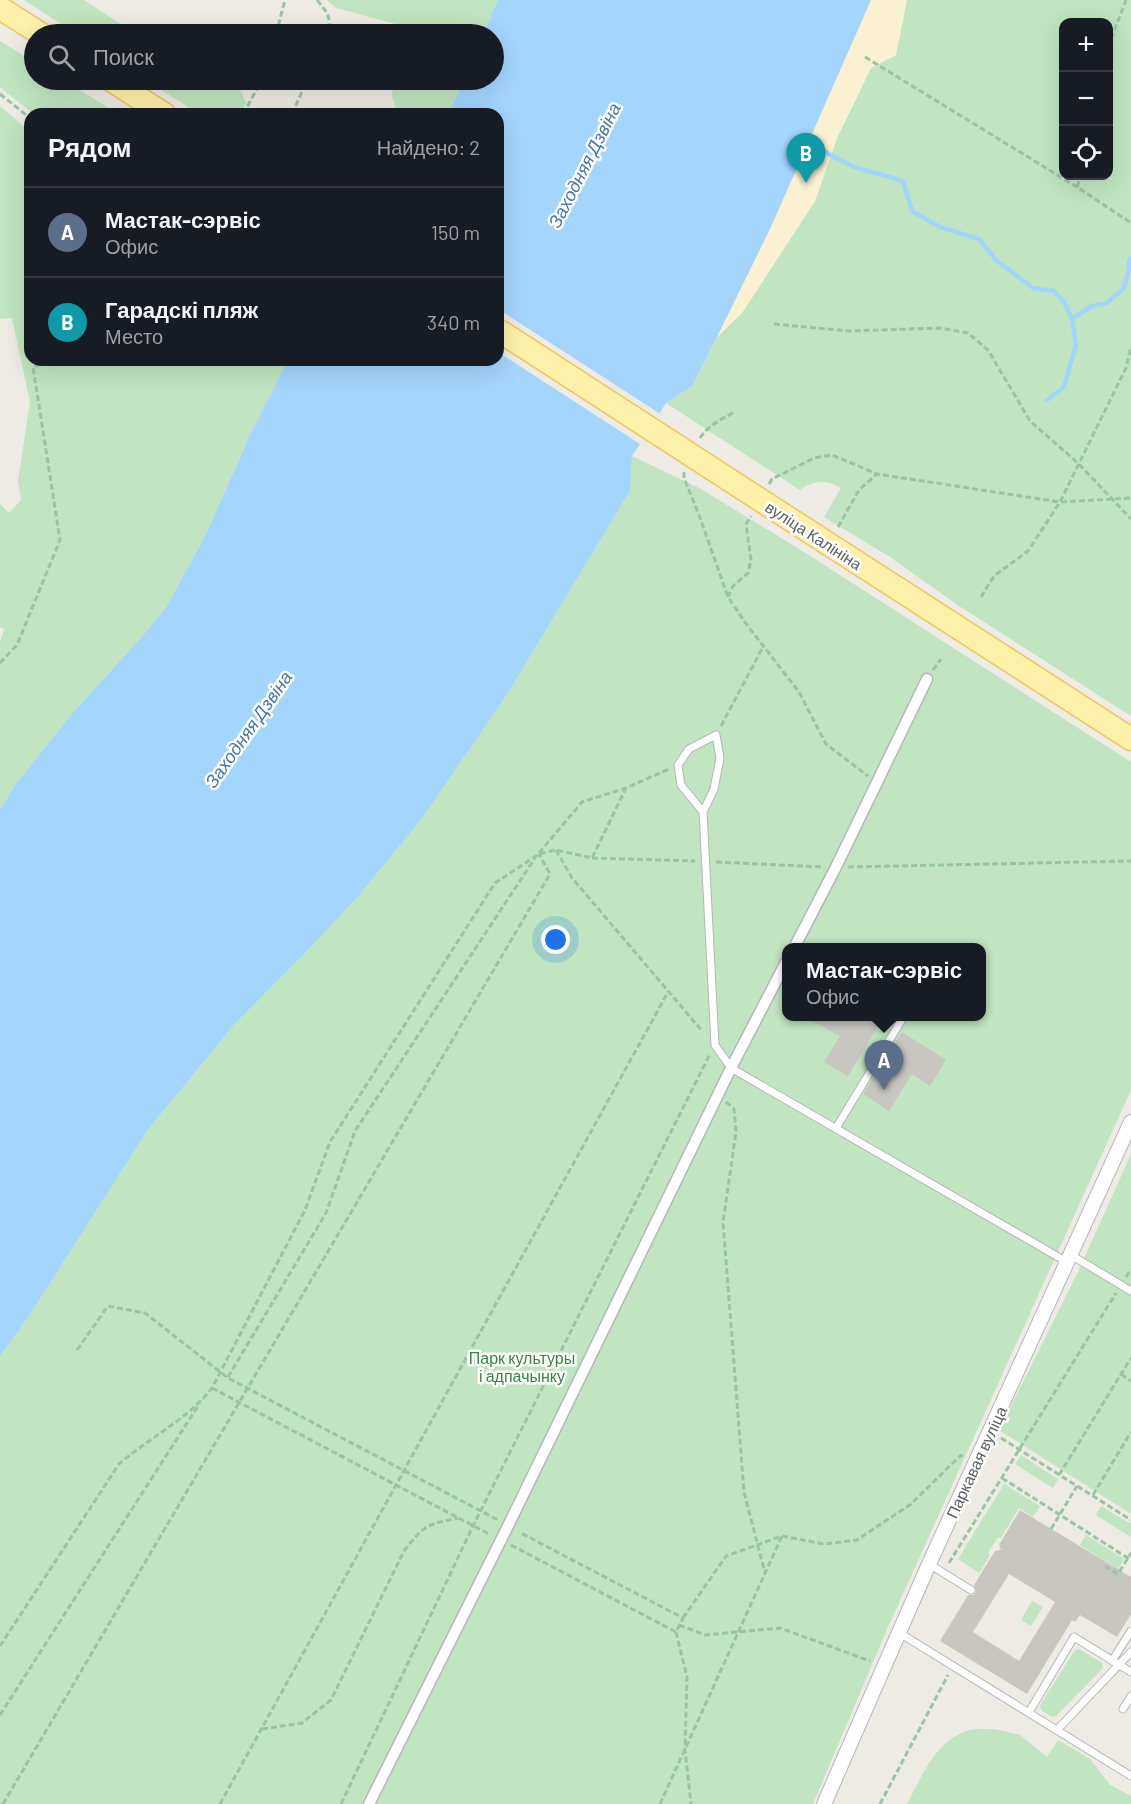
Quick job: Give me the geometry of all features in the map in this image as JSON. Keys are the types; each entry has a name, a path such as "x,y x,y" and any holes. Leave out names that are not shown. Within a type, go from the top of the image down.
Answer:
{"main road":[{"path":"3,8 26,24"},
{"path":"127,90 155,108"},
{"name":"вуліца Калініна","path":"504,334 1131,739"}],"street":[{"path":"797,943 927,679"},
{"path":"369,1804 508,1526 731,1068 782,970"},
{"name":"Паркавая вуліца","path":"824,1804 928,1564 1131,1122"}],"lane":[{"path":"703,812 681,785 678,765 689,749 716,735 720,758 714,789 703,812 705,861 715,1046 731,1068 1069,1259 1131,1291"},
{"path":"836,1128 900,1021"},
{"path":"928,1564 971,1590"},
{"path":"1058,1730 1115,1663 1131,1631"},
{"path":"898,1632 1131,1776"},
{"path":"1029,1712 1074,1637 1131,1672"},
{"path":"1115,1663 1131,1652"},
{"path":"1123,1709 1131,1696"}],"path":[{"path":"279,24 285,0"},
{"path":"317,0 328,13 331,24"},
{"path":"1113,32 1125,0"},
{"path":"865,57 1077,186 1131,223"},
{"path":"246,108 256,90"},
{"path":"295,108 303,90"},
{"path":"0,94 24,113"},
{"path":"1077,186 1079,180"},
{"path":"774,324 849,331 940,328 968,333 988,350 1030,421 1078,463 1131,519"},
{"path":"981,597 994,576 1028,551 1060,502 1126,368 1131,347"},
{"path":"0,663 17,645 60,540 33,367 35,366"},
{"path":"699,439 717,421 735,412"},
{"path":"852,464 877,474 1060,502 1114,501 1131,498"},
{"path":"684,470 684,478 728,597 799,692 826,744 876,782"},
{"path":"839,525 859,490 877,474"},
{"path":"716,735 764,645"},
{"path":"228,1378 326,1213 355,1131 539,854 582,802 626,788 678,765"},
{"path":"592,858 626,788"},
{"path":"0,1715 199,1404 212,1388 305,1210 330,1142 495,883 539,854 556,850 592,858 836,867 1131,861"},
{"path":"341,1804 473,1526 715,1046 572,878 556,850"},
{"path":"3,1804 550,874 539,854"},
{"path":"220,1804 668,992"},
{"path":"718,1096 734,1108 736,1132 723,1222 744,1492 765,1573"},
{"path":"1011,1462 1131,1269"},
{"path":"77,1350 108,1305 145,1313 228,1378 683,1618"},
{"path":"1059,1475 1131,1358"},
{"path":"1121,1374 1131,1381"},
{"path":"212,1388 676,1632"},
{"path":"0,1646 119,1464 139,1446 199,1404"},
{"path":"991,1431 1131,1520"},
{"path":"1092,1496 1131,1432"},
{"path":"691,1804 685,1750 687,1677 676,1632 683,1618 726,1556 782,1536 824,1544 857,1540 911,1504 961,1455 975,1464"},
{"path":"1002,1478 1129,1559"},
{"path":"1051,1529 1077,1486"},
{"path":"262,1729 302,1723 331,1700 405,1551 429,1524 459,1518"},
{"path":"660,1804 782,1536"},
{"path":"1105,1566 1118,1574 1131,1553"},
{"path":"680,1625 705,1635 738,1634 780,1628 883,1666"},
{"path":"880,1804 953,1666"}],"green space":[{"path":"24,0 84,0 121,24 61,24"},
{"path":"327,0 498,0 487,24 396,24 336,8"},
{"path":"907,0 1131,0 1131,716 959,606 890,557 824,517 841,488 820,482 810,484 800,490 666,403 692,386 717,337 742,313 815,201 837,138 871,68 896,54"},
{"path":"0,41 24,56 24,90 79,90 109,108 26,108 0,87"},
{"path":"162,90 239,90 246,103 243,108 190,108"},
{"path":"392,90 459,90 451,108 396,108"},
{"path":"0,106 24,127 24,366 285,366 250,435 206,534 167,606 71,715 15,785 0,810 0,641 4,630 0,627 0,504 9,513 21,500 18,481 30,402 12,318 0,319"},
{"name":"Парк культуры і адпачынку","path":"632,456 701,489 804,552 1131,762 1131,1090 888,1627 813,1804 0,1804 0,1356 29,1316 147,1131 233,1026 361,893 423,817 506,696 630,491"},
{"path":"1131,1154 1131,1514 999,1430 1078,1272"},
{"path":"1021,1455 1058,1479 1053,1488 1015,1464"},
{"path":"1004,1484 1040,1506 1033,1517 1019,1508 1001,1538 998,1537 988,1553 990,1555 979,1573 958,1559"},
{"path":"1101,1506 1131,1524 1131,1537 1096,1515"},
{"path":"1086,1535 1124,1559 1118,1569 1080,1545"},
{"path":"1032,1601 1043,1607 1031,1626 1021,1620"},
{"path":"1079,1649 1102,1663 1103,1668 1056,1716 1052,1717 1041,1710 1040,1705 1075,1650"},
{"path":"994,1729 1020,1735 1047,1757 1058,1740 1090,1759 1110,1785 1131,1796 1131,1804 907,1804 931,1760 948,1741 970,1730"}],"sand":[{"path":"871,0 907,0 896,55 871,68 837,138 815,201 742,313 717,337 770,229"}],"water":[{"name":"Заходняя Дзвіна","path":"498,0 871,0 770,229 692,386 666,403 632,456 630,491 506,696 423,817 361,893 233,1026 147,1131 29,1316 0,1356 0,810 15,785 71,715 167,606 206,534 250,435 285,366 504,366 504,108 451,108 459,90 504,90 504,24 487,24"}],"pier":[{"path":"504,313 662,415 643,446 504,356"}],"building":[{"path":"812,1021 881,1021 848,1076 824,1062 840,1036"},
{"path":"902,1032 946,1060 930,1086 912,1074 889,1111 863,1094"},
{"path":"1020,1510 1131,1577 1131,1614 1117,1637 1080,1615 1075,1622 1072,1620 1027,1694 940,1641 968,1595 976,1592 974,1585 995,1551 1001,1550 999,1545","holes":["1009,1574 1055,1602 1019,1661 973,1632"]}],"waterway":[{"path":"804,141 854,167 903,181 912,211 940,227 979,239 997,261 1033,288 1054,291 1064,302 1072,319 1076,345 1064,387 1047,400"},
{"path":"1072,319 1092,306 1107,303 1124,288 1131,258"}],"place":[{"name":"Гарадскі пляж","path":"806,183"},
{"name":"Мастак-сэрвіс","path":"884,1090"}]}
